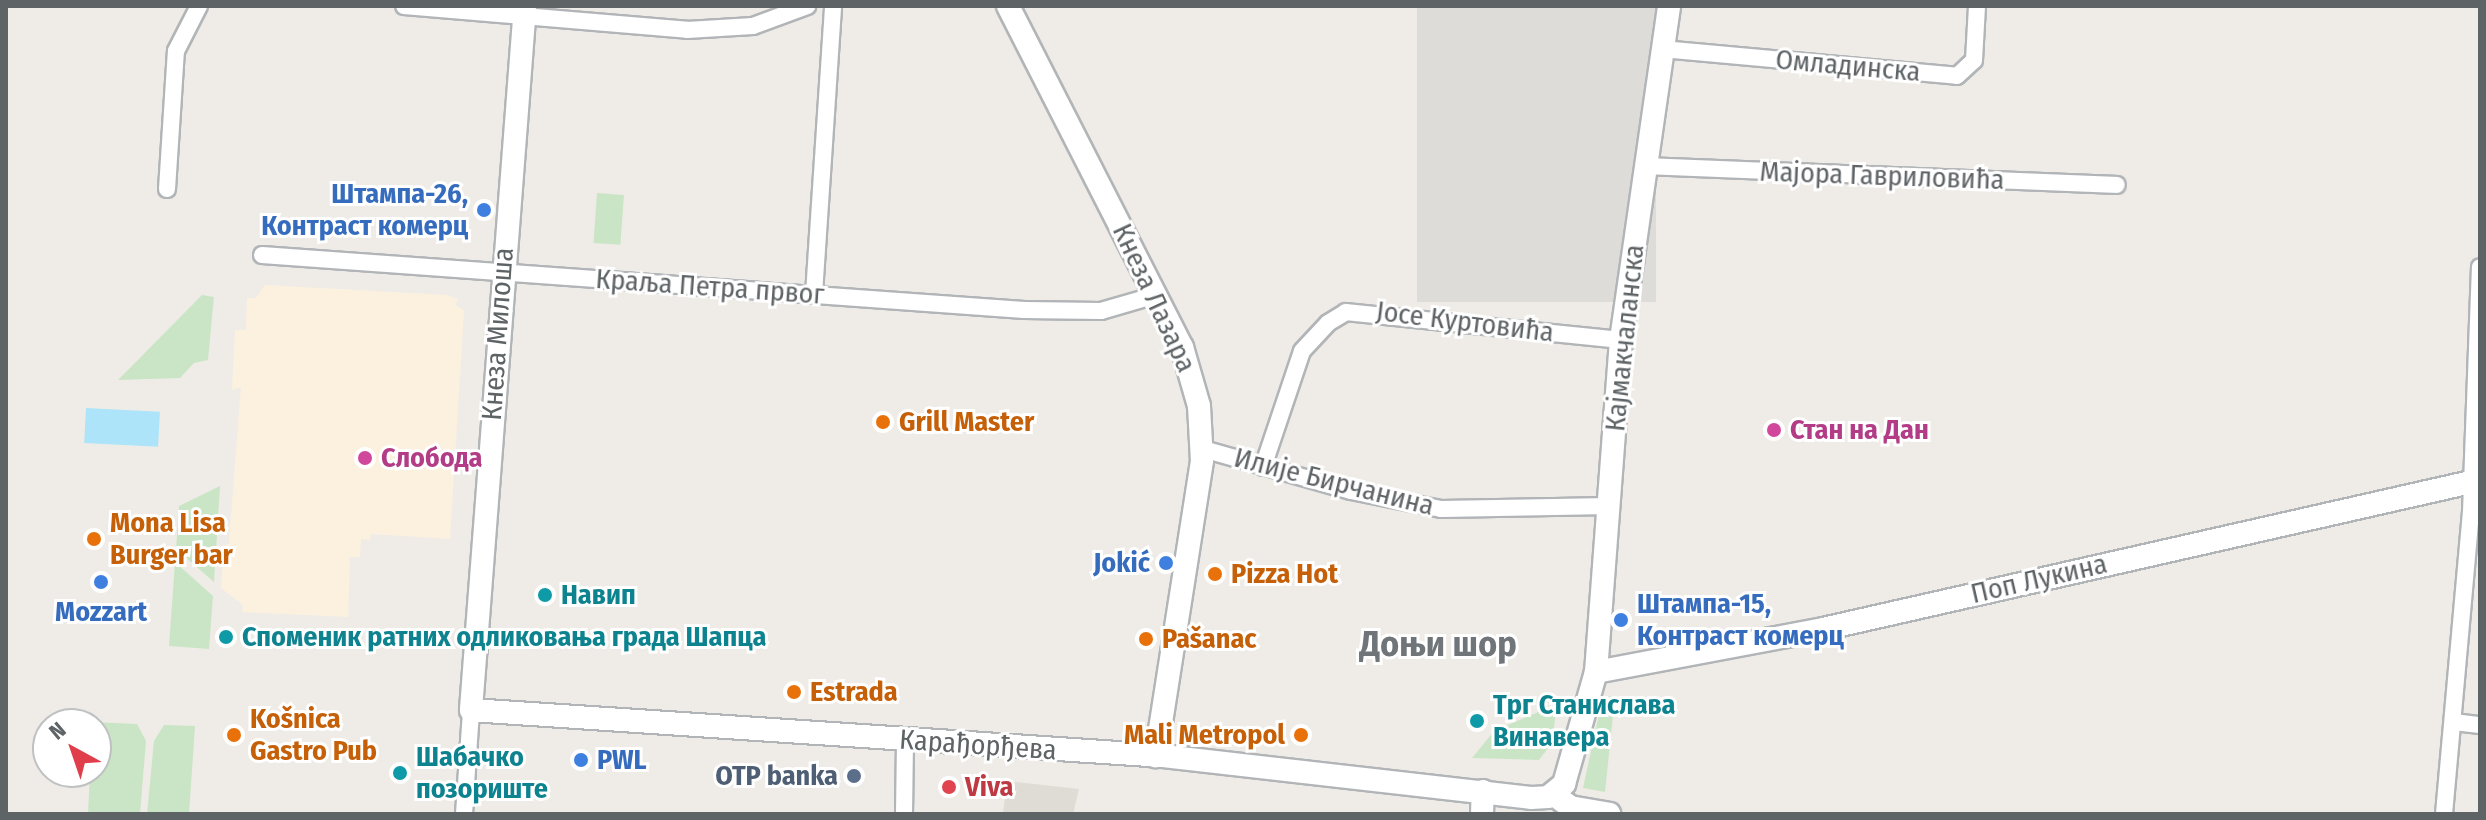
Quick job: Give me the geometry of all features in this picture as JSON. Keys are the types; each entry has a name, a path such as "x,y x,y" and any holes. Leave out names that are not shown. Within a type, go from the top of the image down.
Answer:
{"street":[{"path":"167,189 176,51 199,6"},
{"path":"404,6 524,12 650,29 725,30 807,6"},
{"path":"814,294 833,6"},
{"name":"Кнеза Лазара","path":"1008,6 1156,295 1192,374 1203,449 1156,756"},
{"name":"Кајмакчаланска","path":"1553,794 1566,779 1596,672 1621,340 1669,6"},
{"name":"Омладинска","path":"1662,49 1957,76 1974,60 1977,6"},
{"name":"Кнеза Милоша","path":"471,710 524,12"},
{"name":"Мајора Гавриловића","path":"1646,166 2117,185"},
{"name":"Краља Петра првог","path":"262,255 1080,312 1122,308 1156,295"},
{"path":"2444,814 2476,481 2480,267"},
{"name":"Јосе Куртовића","path":"1263,467 1302,351 1328,323 1346,312 1621,340"},
{"name":"Илије Бирчанина","path":"1203,449 1263,467 1441,509 1610,506"},
{"name":"Поп Лукина","path":"1596,672 1823,629 2476,481"},
{"path":"464,814 471,710"},
{"name":"Карађорђева","path":"471,710 1156,756 1531,798 1553,794"},
{"path":"2454,722 2480,725"},
{"path":"904,814 905,740"},
{"path":"1482,814 1483,791"},
{"path":"1553,794 1570,807 1609,814"}],"shaded area":[{"path":"1417,6 1656,6 1656,302 1417,302"},
{"path":"265,285 447,295 458,299 455,305 464,310 450,539 371,534 370,540 361,539 360,557 350,557 348,617 242,612 243,605 221,588 224,546 229,543 241,387 232,390 235,330 246,330 247,298 256,298"},
{"path":"1007,781 1079,789 1073,814 1003,814"}],"green space":[{"path":"597,193 624,195 620,245 594,243"},
{"path":"202,295 214,297 208,360 194,363 180,378 118,380"},
{"path":"220,486 214,582 176,549 179,506"},
{"path":"175,562 213,596 209,649 169,646"},
{"path":"1603,696 1615,696 1605,792 1583,788"},
{"path":"1550,707 1556,712 1552,743 1539,760 1472,758 1494,731"},
{"path":"112,723 137,724 146,741 140,814 88,814 89,788 112,788"},
{"path":"164,725 195,726 189,814 147,814 154,741"}],"water":[{"path":"86,408 160,412 158,447 84,443"}],"place":[{"name":"Штампа-26, Контраст комерц","path":"484,210"},
{"name":"Grill Master","path":"883,422"},
{"name":"Стан на Дан","path":"1774,430"},
{"name":"Слобода","path":"365,458"},
{"name":"Mona Lisa Burger bar","path":"94,539"},
{"name":"Jokić","path":"1166,563"},
{"name":"Pizza Hot","path":"1215,574"},
{"name":"Mozzart","path":"101,582"},
{"name":"Навип","path":"545,595"},
{"name":"Штампа-15, Контраст комерц","path":"1621,620"},
{"name":"Споменик ратних одликовања града Шапца","path":"226,637"},
{"name":"Pašanac","path":"1146,639"},
{"name":"Estrada","path":"794,692"},
{"name":"Трг Станислава Винавера","path":"1477,721"},
{"name":"Košnica Gastro Pub","path":"234,735"},
{"name":"Mali Metropol","path":"1301,735"},
{"name":"PWL","path":"581,760"},
{"name":"Шабачко позориште","path":"400,773"},
{"name":"OTP banka","path":"854,776"},
{"name":"Viva","path":"949,787"}],"district":[{"name":"Доњи шор","path":"1438,645"}]}
